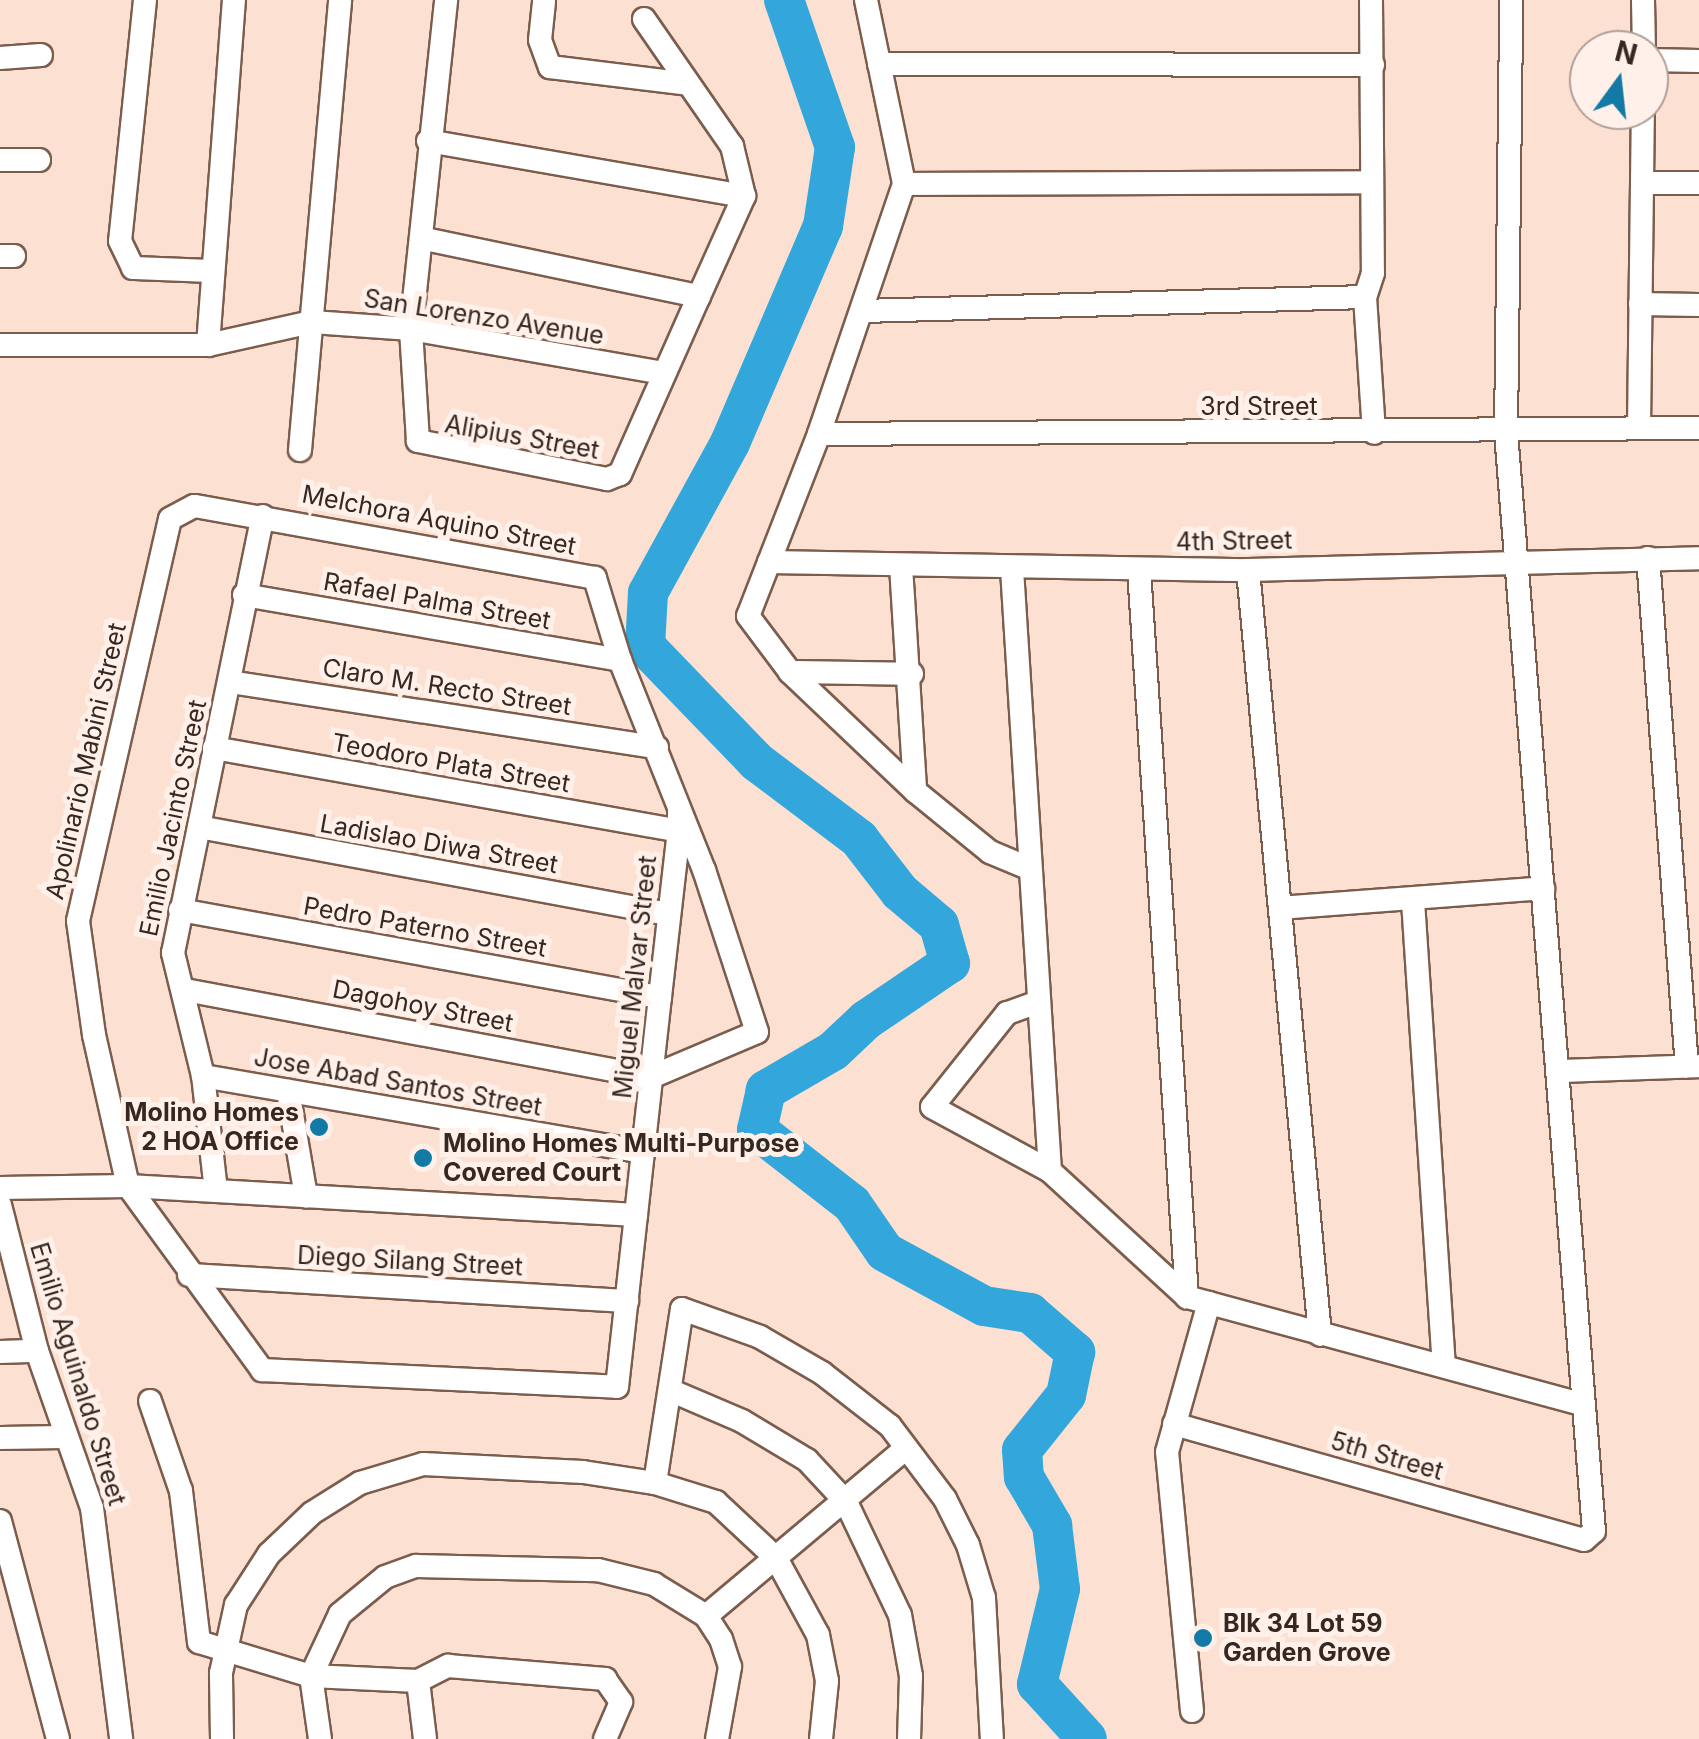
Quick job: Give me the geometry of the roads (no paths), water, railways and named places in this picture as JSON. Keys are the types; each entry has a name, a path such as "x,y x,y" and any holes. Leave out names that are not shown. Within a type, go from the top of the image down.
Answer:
{"street":[{"path":"145,0 120,242 134,268 212,271"},
{"path":"208,345 234,0"},
{"path":"300,450 340,0"},
{"path":"411,329 425,239 428,140 446,0"},
{"path":"866,0 904,184 820,434 748,616 790,672 915,791 990,852 1028,868"},
{"path":"1370,0 1373,274 1365,296 1374,433"},
{"path":"1038,1002 1007,1014 932,1107 1050,1171 1198,1300 1584,1405 1506,432 1511,0"},
{"path":"1643,0 1644,30"},
{"path":"544,2 540,40 550,67 688,84"},
{"path":"644,18 732,146 744,196 663,373"},
{"path":"0,58 41,56"},
{"path":"1669,60 1699,61"},
{"path":"879,64 1372,65"},
{"path":"1638,428 1643,130"},
{"path":"428,140 744,196"},
{"path":"0,160 40,160"},
{"path":"904,184 1372,182"},
{"path":"1642,183 1699,184"},
{"path":"425,239 699,296"},
{"path":"862,310 1365,296"},
{"path":"1640,304 1699,305"},
{"name":"San Lorenzo Avenue","path":"0,345 208,345 312,322 411,329 663,373"},
{"name":"Alipius Street","path":"411,329 414,431 428,448 607,479 620,474 663,373"},
{"name":"3rd Street","path":"820,434 1699,428"},
{"name":"Apolinario Mabini Street","path":"262,516 194,506 170,519 95,835 78,921 94,1035 128,1186 189,1276 262,1370 617,1387"},
{"name":"Emilio Jacinto Street","path":"216,1190 203,1076 173,953 262,516"},
{"name":"Melchora Aquino Street","path":"262,516 595,578 620,660 656,746 679,822 757,1032 652,1077"},
{"name":"4th Street","path":"769,562 1248,570 1515,558 1699,558"},
{"path":"1558,1071 1693,1067 1648,558"},
{"path":"901,566 912,674 915,791"},
{"path":"1012,569 1050,1171"},
{"path":"1139,570 1198,1300 1167,1452 1192,1711"},
{"path":"1248,570 1320,1335"},
{"name":"Rafael Palma Street","path":"244,595 620,660"},
{"path":"790,672 912,674"},
{"name":"Claro M. Recto Street","path":"230,682 656,746"},
{"name":"Teodoro Plata Street","path":"214,748 679,822"},
{"name":"Miguel Malvar Street","path":"617,1387 679,822"},
{"name":"Ladislao Diwa Street","path":"198,827 669,914"},
{"path":"1280,908 1543,888"},
{"path":"1413,900 1444,1364"},
{"name":"Pedro Paterno Street","path":"180,910 660,997"},
{"name":"Dagohoy Street","path":"185,990 652,1077"},
{"name":"Jose Abad Santos Street","path":"203,1076 643,1152"},
{"path":"288,1091 306,1196"},
{"path":"0,1188 128,1186 636,1215"},
{"name":"Emilio Aguinaldo Street","path":"0,1205 9,1274 92,1508 121,1739"},
{"name":"Diego Silang Street","path":"189,1276 627,1300"},
{"path":"655,1483 682,1309 760,1337 822,1372 890,1426 945,1499 977,1572 991,1655 992,1739"},
{"path":"0,1352 37,1351"},
{"path":"672,1391 742,1421 806,1460 846,1502 900,1615 911,1676 909,1739"},
{"path":"150,1401 181,1490 199,1642 311,1676 418,1680 448,1666 605,1679 621,1702 605,1739"},
{"name":"5th Street","path":"1174,1424 1584,1540 1595,1520 1584,1405"},
{"path":"0,1438 64,1438"},
{"path":"706,1616 906,1448"},
{"path":"222,1739 226,1653 236,1605 269,1554 312,1513 360,1483 423,1464 655,1483 716,1502 776,1558 818,1635 827,1681 820,1739"},
{"path":"0,1522 58,1739"},
{"path":"320,1739 311,1676 340,1614 385,1577 416,1566 598,1570 654,1584 706,1616 730,1667 717,1739"},
{"path":"418,1680 425,1739"}],"waterway":[{"path":"784,0 835,147 823,226 730,443 648,593 645,646 757,762 859,839 900,892 939,925 950,963 866,1020 833,1051 766,1090 757,1130 852,1204 885,1252 984,1306 1030,1313 1075,1352 1066,1395 1022,1450 1024,1477 1052,1525 1060,1589 1037,1684 1087,1739"}],"place":[{"name":"Molino Homes 2 HOA Office","path":"319,1127"},
{"name":"Molino Homes Multi-Purpose Covered Court","path":"423,1158"},
{"name":"Blk 34 Lot 59 Garden Grove","path":"1203,1638"}]}
